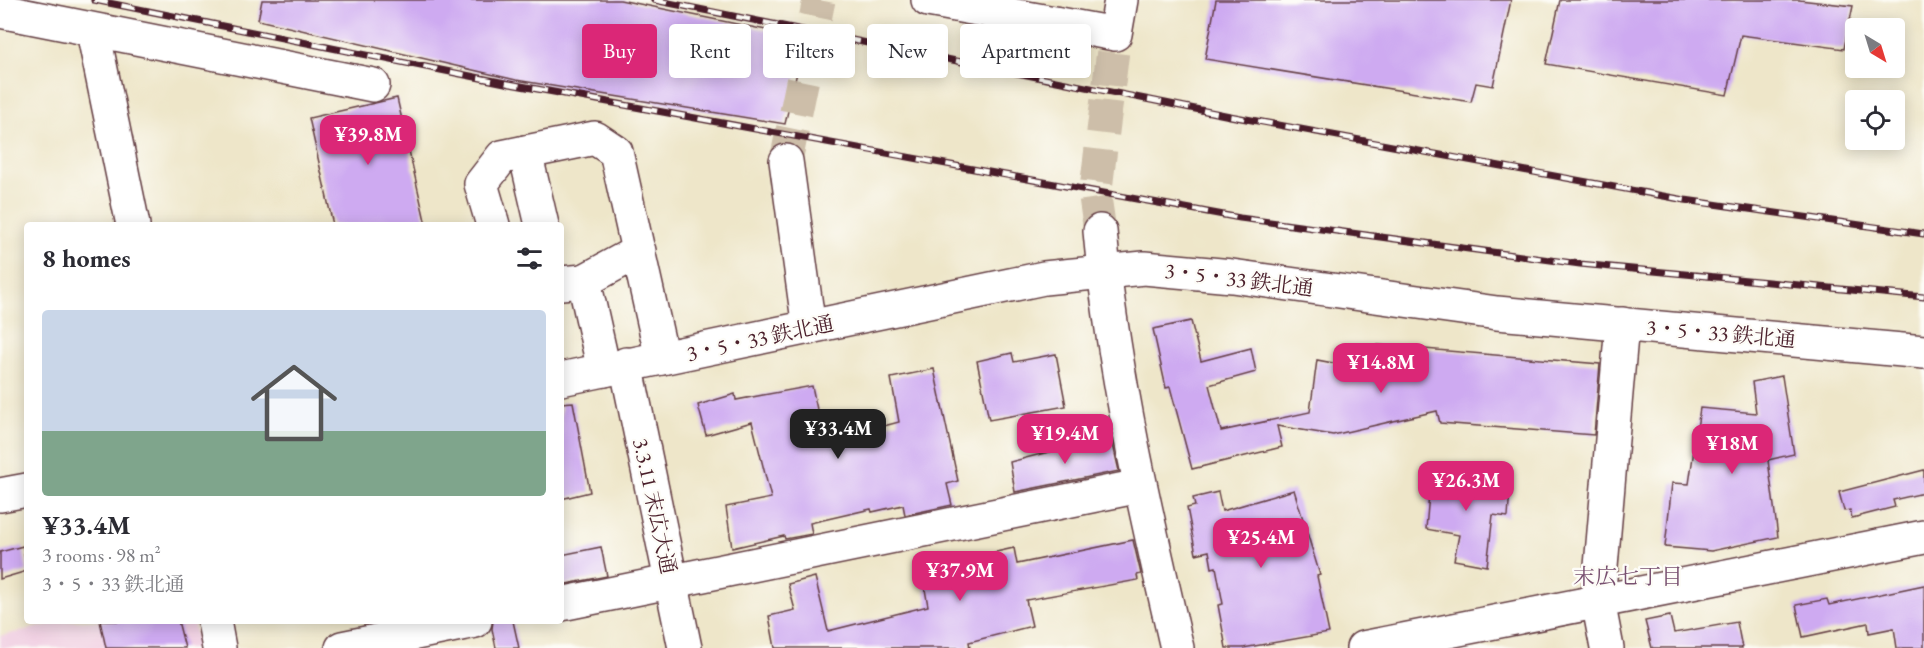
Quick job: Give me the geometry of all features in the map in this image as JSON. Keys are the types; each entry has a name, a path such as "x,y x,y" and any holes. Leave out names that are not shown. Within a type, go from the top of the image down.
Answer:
{"street":[{"path":"928,0 1115,34 1121,0"},
{"path":"0,11 373,85"},
{"path":"93,31 132,222"},
{"path":"492,222 481,184 501,157 595,138 616,152 662,358"},
{"path":"525,152 541,222"},
{"path":"786,161 808,328"},
{"path":"1100,231 1108,312 1140,486 1176,648"},
{"path":"573,282 639,251"},
{"name":"3・5・33 鉄北通","path":"564,378 1044,278 1144,268 1232,276 1497,313 1924,352"},
{"name":"3.3.11 末広大通","path":"573,282 615,367 671,581 685,648"},
{"path":"1607,648 1598,602 1622,324"},
{"path":"564,603 1140,486"},
{"path":"0,495 24,491"},
{"path":"1363,648 1924,537"},
{"path":"215,624 219,648"},
{"path":"342,648 461,624"}],"shaded area":[{"path":"52,624 194,624 199,648 0,648 0,636"}],"building":[{"path":"262,0 620,0 737,24 669,24 669,78 751,78 751,27 763,29 763,78 796,78 785,124 516,80 258,20"},
{"path":"1216,0 1511,0 1493,86 1476,83 1471,102 1205,59"},
{"path":"1560,0 1799,0 1853,6 1850,18 1845,18 1844,49 1741,35 1727,95 1546,64"},
{"path":"397,98 425,222 332,222 309,118"},
{"path":"1191,321 1201,361 1251,348 1256,372 1209,385 1221,431 1310,412 1317,360 1375,371 1378,345 1600,364 1594,435 1440,423 1437,411 1333,435 1277,426 1282,447 1192,469 1170,387 1166,388 1153,329"},
{"path":"1012,353 1014,362 1056,354 1066,406 989,420 977,361"},
{"path":"934,369 958,481 947,484 952,505 905,515 903,505 872,512 871,509 810,523 812,534 785,539 784,536 732,548 726,507 771,498 752,422 706,435 698,405 735,394 736,400 812,386 824,442 899,422 891,378"},
{"path":"1782,376 1794,454 1768,460 1778,537 1711,551 1665,547 1672,483 1689,484 1700,408 1756,413 1752,382"},
{"path":"573,402 590,492 564,498 564,403"},
{"path":"1111,436 1119,471 1015,492 1010,462"},
{"path":"1924,470 1924,493 1893,500 1895,507 1852,518 1850,510 1844,511 1839,492"},
{"path":"1431,471 1481,475 1481,485 1510,488 1508,517 1493,515 1487,566 1454,560 1459,535 1426,529"},
{"path":"1294,490 1320,575 1317,576 1329,633 1243,648 1226,648 1218,605 1223,604 1216,567 1212,568 1209,551 1196,554 1187,508 1195,506 1193,498 1218,492 1222,511"},
{"path":"1133,540 1141,574 1137,575 1138,580 1026,600 1032,626 969,642 970,648 775,648 769,616 795,610 788,584 815,577 828,631 928,606 923,578 980,565 978,556 1014,548 1017,564"},
{"path":"23,546 24,572 0,579 0,552"},
{"path":"601,547 607,576 564,584 564,554"},
{"path":"1924,585 1924,648 1897,648 1894,628 1869,633 1868,623 1803,637 1796,605 1827,599 1829,605"},
{"path":"1670,616 1674,633 1737,622 1742,648 1652,648 1645,621"},
{"path":"101,624 179,624 185,648 106,648"},
{"path":"493,624 514,624 519,648 496,648"}],"tunnel":[{"path":"786,161 819,0"},
{"path":"1100,231 1095,197 1115,34"}],"railway":[{"path":"94,0 510,84 1240,218 1580,264 1924,297"},
{"path":"654,0 1230,116 1685,200 1924,234"}],"district":[{"name":"末広七丁目","path":"1628,576"}]}
